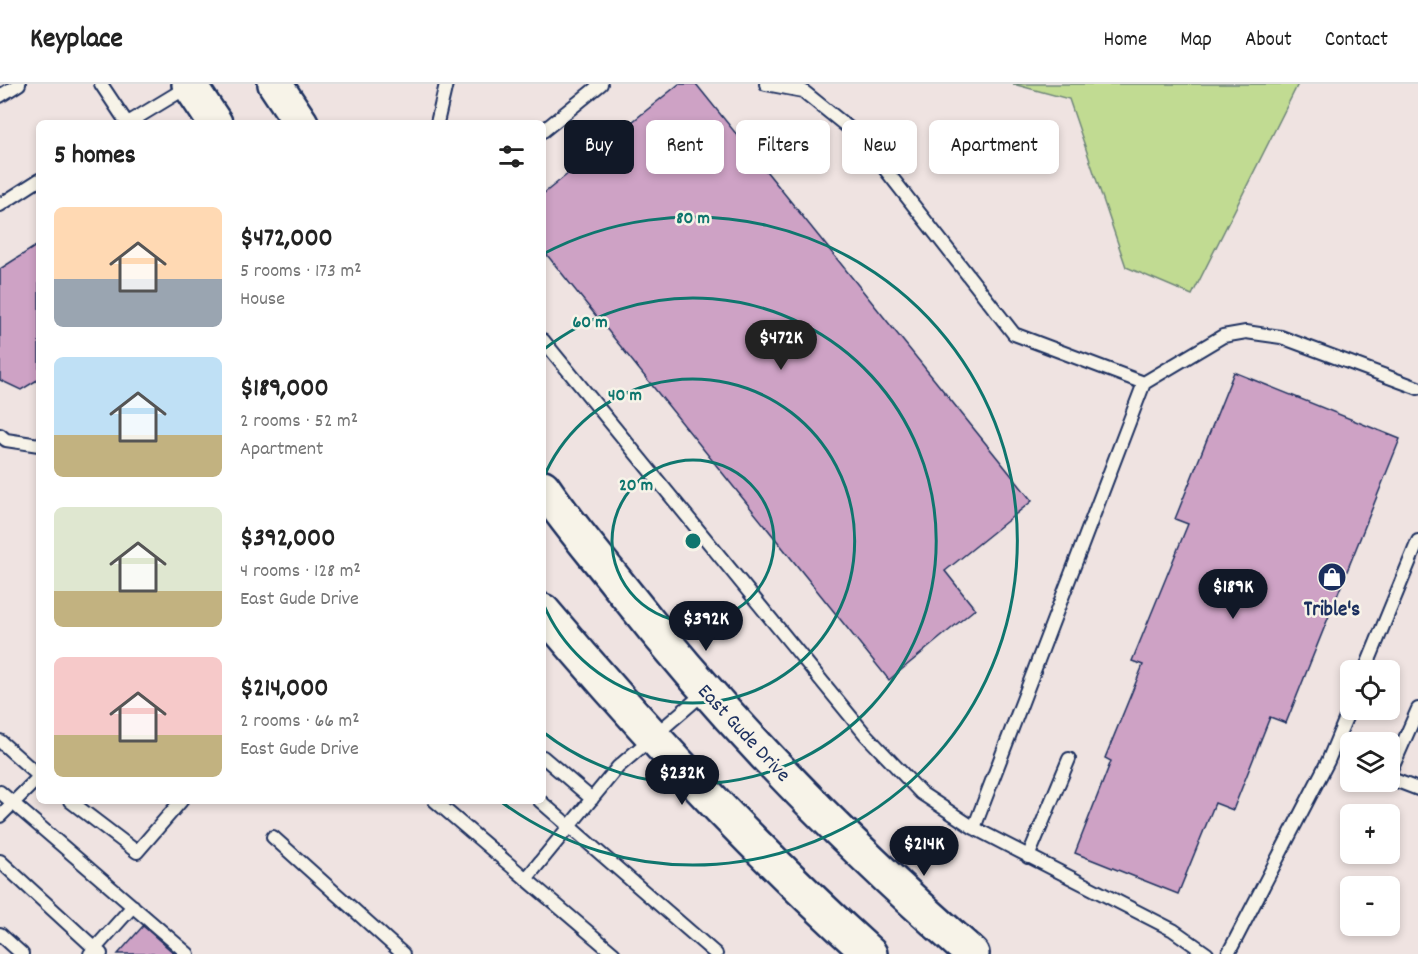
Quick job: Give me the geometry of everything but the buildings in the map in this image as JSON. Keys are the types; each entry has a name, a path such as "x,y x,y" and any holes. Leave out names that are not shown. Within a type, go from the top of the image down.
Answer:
{"main road":[{"path":"275,84 299,120"},
{"path":"190,85 213,120"},
{"name":"East Gude Drive","path":"546,491 646,620 706,691 844,836 972,954"},
{"path":"546,615 653,738 760,850 870,954"}],"lane":[{"path":"0,96 19,84"},
{"path":"101,84 126,120"},
{"path":"438,120 446,84"},
{"path":"546,129 601,84"},
{"path":"766,84 803,91 860,137 1014,334 1144,383"},
{"path":"133,120 190,85"},
{"path":"0,205 36,182"},
{"path":"974,828 1144,383 1223,336 1246,332 1281,337 1418,388"},
{"path":"546,344 865,734 921,793 974,828 1173,930 1207,954"},
{"path":"0,435 6,440 36,445"},
{"path":"1369,660 1418,541"},
{"path":"526,879 618,767 706,691"},
{"path":"1400,751 1418,709"},
{"path":"1228,954 1328,761 1345,720"},
{"path":"0,741 36,773"},
{"path":"1029,857 1069,759"},
{"path":"546,760 592,799"},
{"path":"0,816 36,779"},
{"path":"1400,781 1418,789"},
{"path":"0,792 188,954"},
{"path":"74,804 137,852 178,804"},
{"path":"438,804 614,954"},
{"path":"543,804 701,950 716,954"},
{"path":"273,837 403,954"},
{"path":"0,861 95,952 133,906"},
{"path":"0,934 22,954"}],"green space":[{"path":"1013,84 1298,84 1192,295 1126,267 1069,99"}],"place":[{"name":"Trible's","path":"1332,577"}]}
